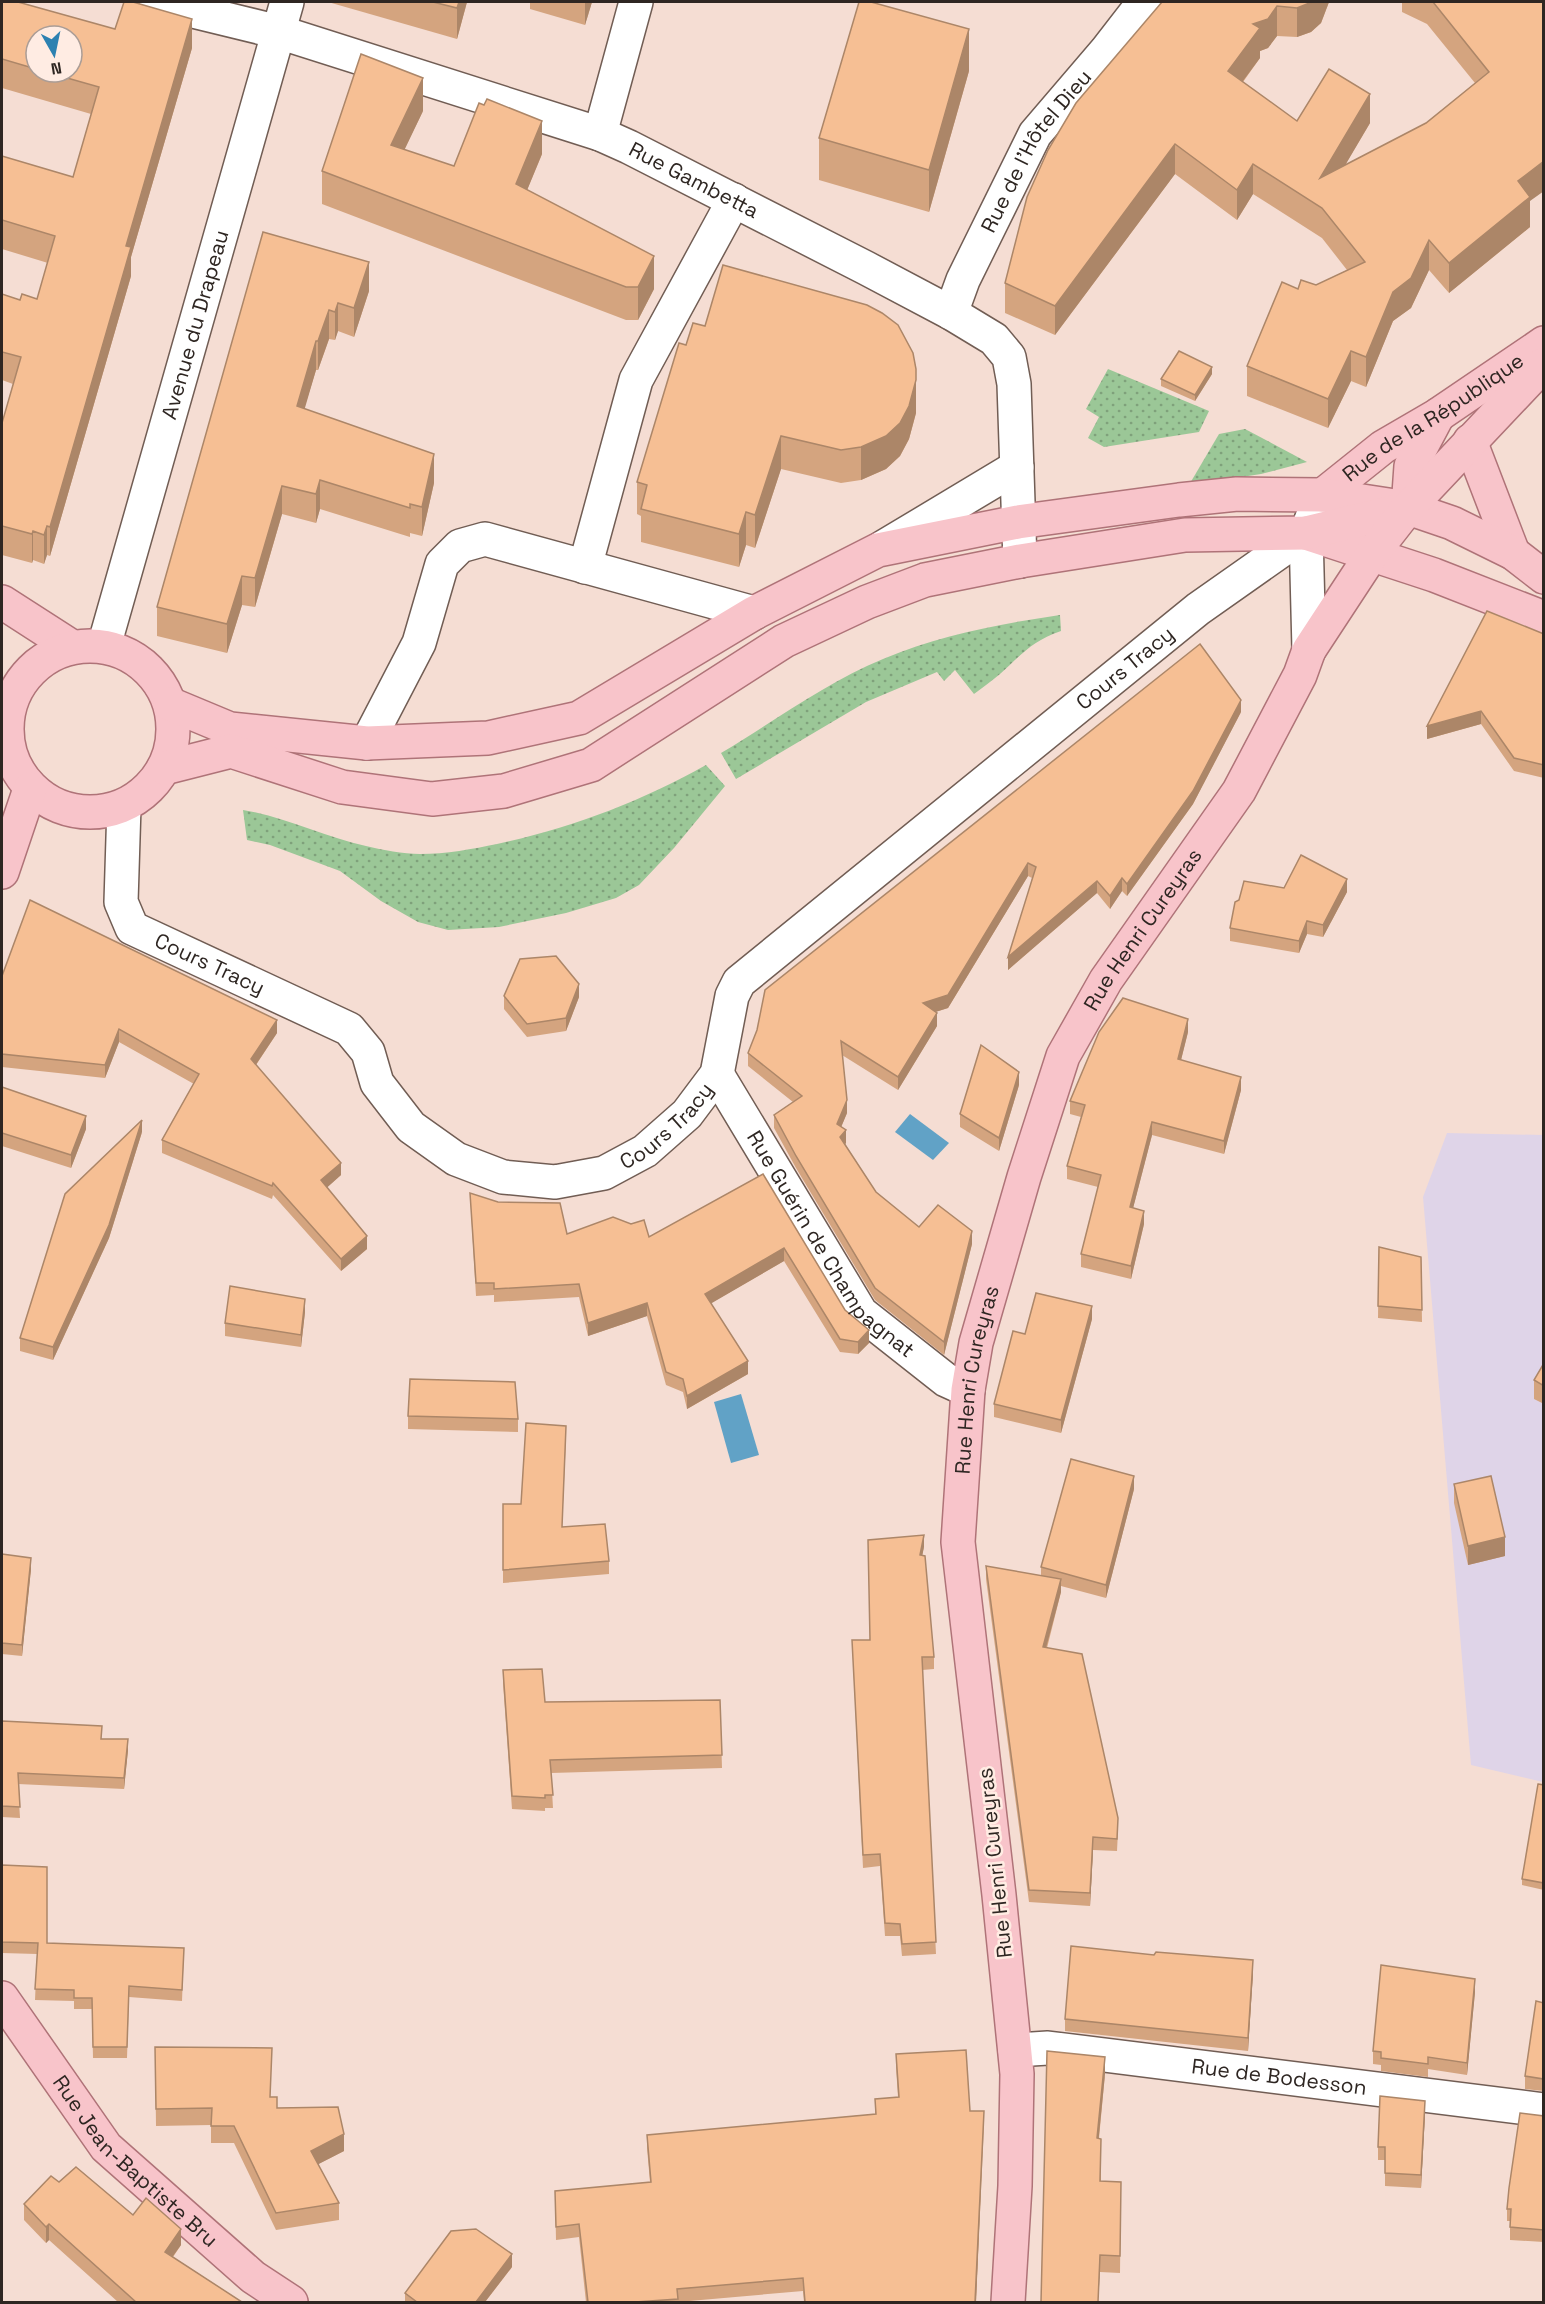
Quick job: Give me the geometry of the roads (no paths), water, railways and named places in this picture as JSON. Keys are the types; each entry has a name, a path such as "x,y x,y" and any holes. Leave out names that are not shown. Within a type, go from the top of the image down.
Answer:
{"main road":[{"name":"Rue de la République","path":"1323,495 1383,447 1438,415 1544,343"},
{"name":"Rue de la République","path":"1372,554 1408,508 1544,364"},
{"path":"1408,508 1411,466 1438,415"},
{"path":"1470,441 1513,553"},
{"path":"170,704 230,729 367,743 488,738 579,718 754,613 878,550 1018,522 1237,494 1323,495 1408,508 1452,523 1513,553 1544,577"},
{"path":"164,768 231,752 354,789 432,799 504,791 591,765 784,641 867,602 925,580 1020,561 1185,535 1306,533 1408,508"},
{"path":"1306,533 1434,575 1544,618"},
{"name":"Rue Henri Cureyras","path":"1008,2302 1017,2101 1015,2050 958,1542 968,1390 976,1343 1024,1178 1064,1056 1106,980 1239,791 1300,675 1310,650 1372,554"},
{"path":"2,602 72,647"},
{"path":"104,646 133,657 156,677 170,704 174,726 172,748 164,768 147,791 124,806 91,813 58,807 30,789 14,767 6,743 5,698 43,659 72,647 104,646"},
{"path":"2,872 30,789"},
{"name":"Rue Jean-Baptiste Bru","path":"2,1998 106,2147 253,2277 291,2302"}],"street":[{"name":"Rue Gambetta","path":"156,2 283,17 600,134 734,200 951,313 994,339 1009,357 1014,384 1020,561"},
{"path":"600,134 636,2"},
{"name":"Rue de l'Hôtel Dieu","path":"951,313 963,280 1035,134 1106,51 1144,2"},
{"name":"Avenue du Drapeau","path":"104,646 283,17"},
{"path":"585,567 636,380 734,200"},
{"path":"878,550 1017,467"},
{"path":"1310,650 1306,533 1323,495"},
{"name":"Cours Tracy","path":"124,806 121,903 132,928 349,1029 368,1053 377,1083 411,1127 456,1159 502,1177 555,1182 604,1173 645,1151 687,1114 717,1074 732,996 739,982 1198,609 1306,533"},
{"path":"367,743 419,643 442,564 460,546 485,539 754,613"},
{"name":"Rue Guérin de Champagnat","path":"717,1074 861,1313 946,1380 968,1390"},
{"name":"Rue de Bodesson","path":"1015,2050 1048,2048 1544,2109"}],"water":[{"path":"910,1114 949,1143 933,1160 895,1132"},
{"path":"741,1394 759,1455 731,1463 714,1402"}]}
